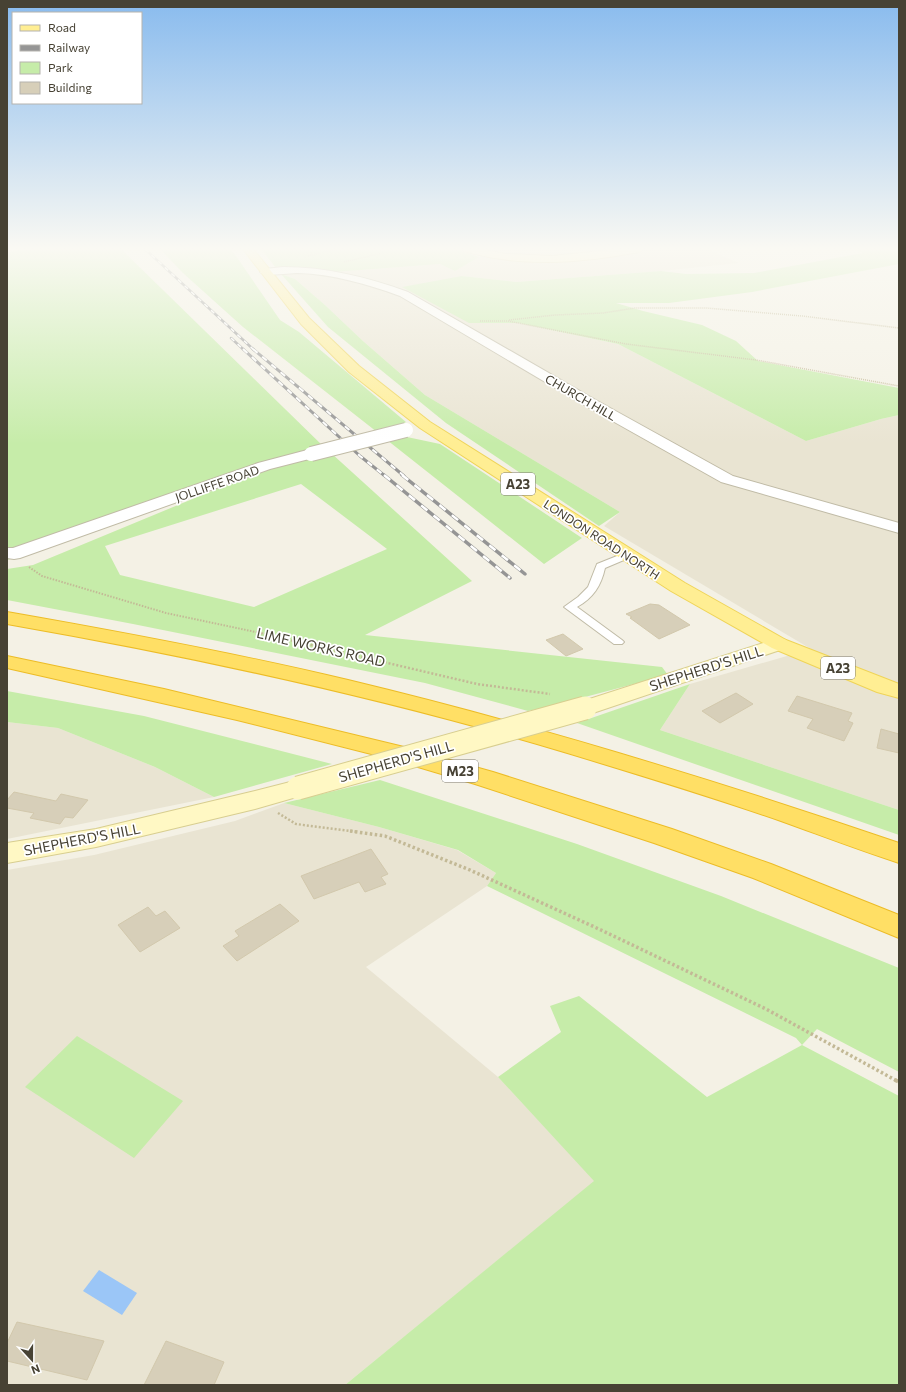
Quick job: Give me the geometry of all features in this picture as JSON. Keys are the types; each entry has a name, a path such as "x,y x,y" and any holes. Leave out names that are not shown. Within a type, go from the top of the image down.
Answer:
{"highway":[{"path":"7,618 195,652 430,707 670,777 786,814 899,853"},
{"name":"M23","path":"7,662 230,711 396,752 484,778 663,836 762,871 899,927"}],"main road":[{"name":"LONDON ROAD NORTH","path":"299,314 305,322 354,368 425,425 627,555 678,587 779,644 884,687 899,691"},
{"name":"SHEPHERD'S HILL","path":"7,853 96,838 255,800 585,708 779,644"}],"street":[{"name":"CHURCH HILL","path":"439,314 727,479 899,528"},
{"name":"JOLLIFFE ROAD","path":"10,554 264,466 425,425"}],"lane":[{"path":"618,642 569,607 576,603 592,588 598,580 601,566 627,555"}],"path":[{"path":"452,321 508,320 557,314"},
{"path":"778,314 899,328"},
{"path":"508,320 626,344 756,360 899,386"},
{"name":"LIME WORKS ROAD","path":"42,576 166,613 320,646 477,684 552,694"},
{"path":"255,800 296,824 385,836 470,870 766,1009 899,1082"}],"shaded area":[{"path":"334,314 468,314 469,323 518,323 618,344 806,441 899,415 899,810 660,730 690,684 811,649 604,526 620,512 425,395"},
{"path":"7,722 58,728 155,767 214,797 7,839"},
{"path":"284,803 379,827 457,850 496,873 487,886 366,967 498,1077 595,1181 345,1385 7,1385 7,870 94,855 235,821"}],"green space":[{"path":"7,314 188,314 324,447 30,553 7,560"},
{"path":"229,314 276,314 280,320 299,332 406,422 396,428 377,432"},
{"path":"316,314 334,314 425,395 620,512 599,526 446,423 328,327"},
{"path":"452,314 655,314 702,325 736,341 758,361 899,388 899,415 806,441 618,344 518,323 469,323"},
{"path":"407,437 440,444 582,538 544,564 387,440"},
{"path":"331,453 472,581 365,635 662,667 668,675 528,711 425,683 7,600 7,569 33,565 265,469","holes":["301,484 387,549 254,607 120,575 105,546"]},
{"path":"690,684 660,730 899,810 899,835 577,723"},
{"path":"7,691 144,716 332,764 214,797 155,767 58,728 7,722"},
{"path":"380,780 577,844 721,896 899,968 899,1072 817,1029 802,1045 796,1038 487,886 496,873 458,850 379,827 284,803"},
{"path":"579,996 707,1097 802,1045 899,1096 899,1385 345,1385 594,1181 498,1077 561,1032 550,1006"},
{"path":"77,1036 183,1101 134,1158 25,1087"}],"water":[{"path":"99,1270 137,1293 122,1315 83,1291"}],"building":[{"path":"650,604 659,605 690,625 659,639 630,618 632,617 626,614"},
{"path":"563,634 583,649 566,656 546,640"},
{"path":"736,693 753,704 720,723 702,711"},
{"path":"797,696 852,713 848,721 853,723 844,741 807,728 813,719 788,711"},
{"path":"881,729 899,734 899,753 877,748"},
{"path":"14,792 56,801 61,794 88,800 73,818 65,817 60,824 30,818 34,813 7,808 7,800"},
{"path":"371,849 388,874 381,877 386,884 365,892 359,882 314,899 301,876"},
{"path":"280,904 299,921 237,961 223,946 239,936 235,931"},
{"path":"148,907 156,916 165,911 180,928 140,952 118,925"},
{"path":"17,1322 104,1341 87,1380 7,1361 7,1343"},
{"path":"166,1341 224,1362 214,1385 144,1385"}],"railway":[{"path":"215,314 254,350"},
{"path":"231,338 244,350"},
{"path":"243,349 360,456 385,476"},
{"path":"253,349 404,476"},
{"path":"384,475 510,578"},
{"path":"402,475 525,574"}]}
